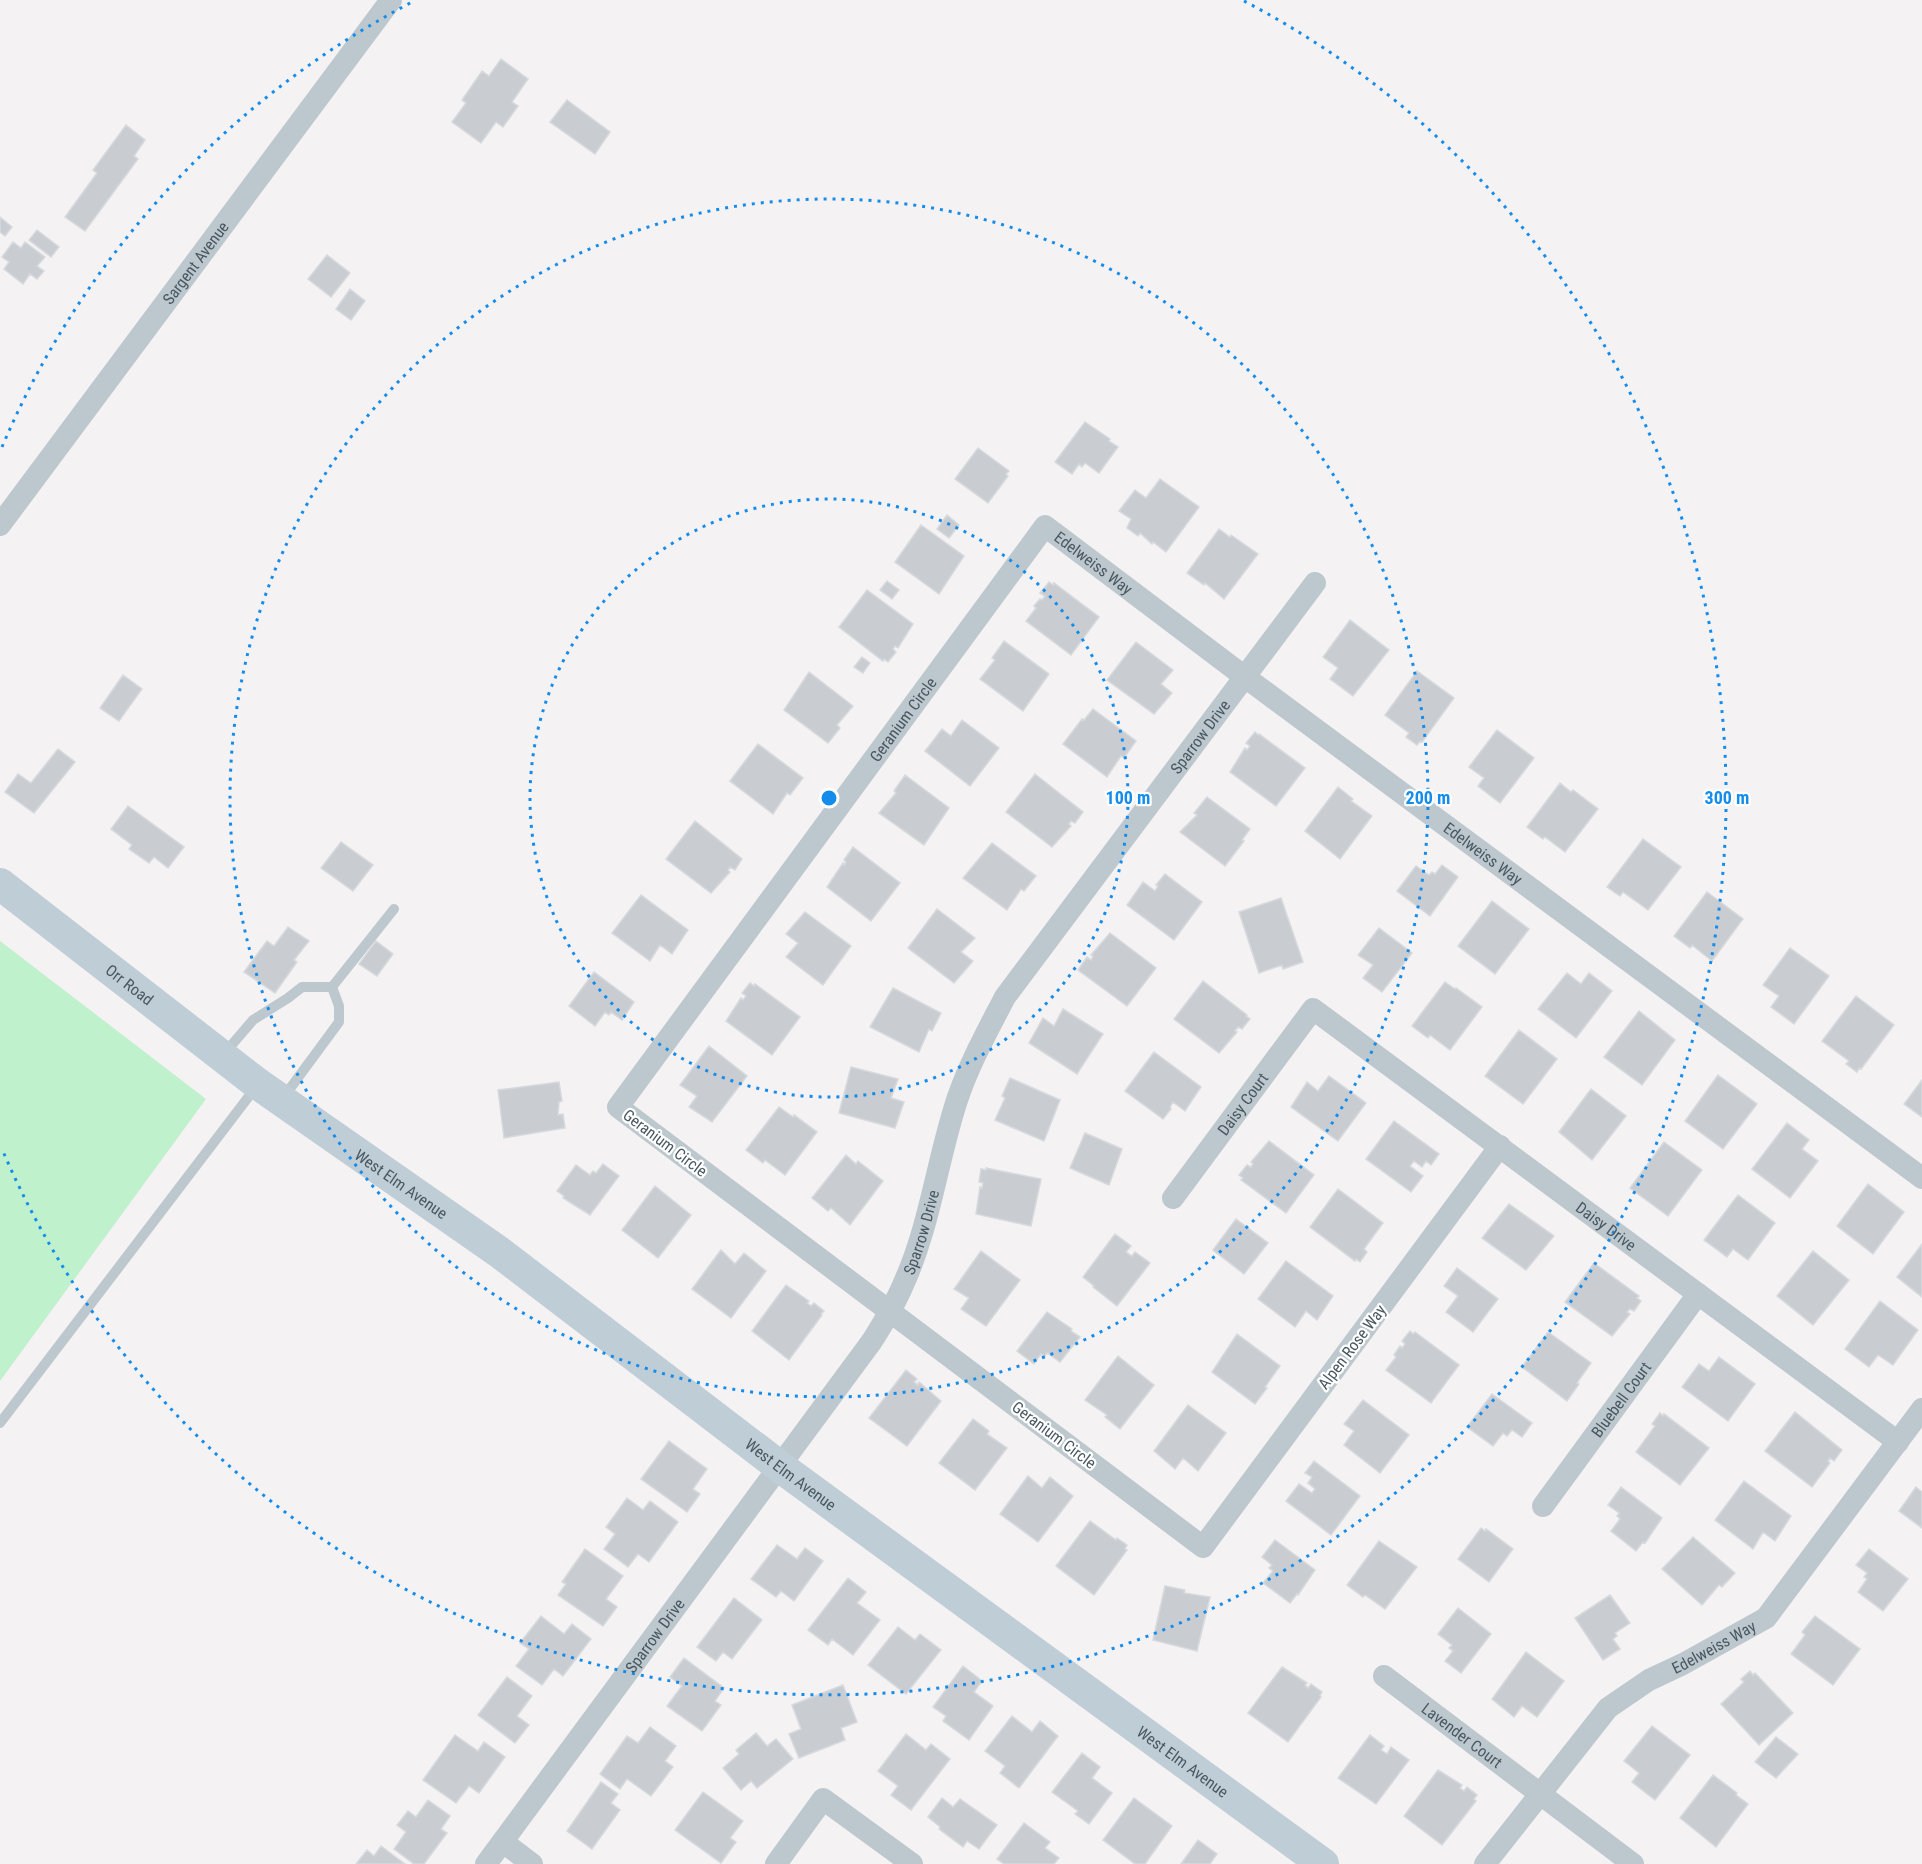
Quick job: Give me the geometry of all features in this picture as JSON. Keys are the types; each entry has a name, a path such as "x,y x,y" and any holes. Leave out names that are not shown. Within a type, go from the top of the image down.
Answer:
{"street":[{"name":"Sargent Avenue","path":"0,525 391,0"},
{"name":"Edelweiss Way","path":"1045,526 1245,677 1922,1178"},
{"name":"Geranium Circle","path":"1045,526 618,1107 1203,1547"},
{"name":"Sparrow Drive","path":"486,1864 872,1341 890,1312 904,1282 924,1226 957,1100 979,1047 1005,997 1315,583"},
{"name":"Orr Road","path":"0,884 270,1093"},
{"name":"Daisy Drive","path":"1313,1009 1898,1442"},
{"name":"Daisy Court","path":"1173,1198 1313,1009"},
{"name":"West Elm Avenue","path":"270,1093 499,1252 779,1466 1323,1864"},
{"name":"Alpen Rose Way","path":"1203,1547 1500,1146"},
{"name":"Bluebell Court","path":"1543,1506 1698,1293"},
{"name":"Edelweiss Way","path":"1485,1864 1608,1708 1648,1680 1683,1664 1766,1618 1922,1409"},
{"name":"Lavender Court","path":"1384,1676 1633,1864"},
{"path":"776,1864 823,1799 912,1864"},
{"path":"503,1842 532,1864"}],"lane":[{"path":"332,987 394,909"},
{"path":"222,1056 253,1020 302,987 332,987"},
{"path":"0,1424 270,1093 339,1022 339,1006 332,987"}],"green space":[{"path":"0,941 206,1099 0,1381"}],"building":[{"path":"501,59 528,79 512,102 518,106 503,127 496,122 481,143 452,122 466,103 462,100 482,71 489,76"},
{"path":"567,100 610,132 595,154 550,122"},
{"path":"126,125 145,140 134,156 138,159 85,231 65,217 97,173 93,170"},
{"path":"0,217 12,227 5,236 0,232"},
{"path":"37,230 59,247 51,257 29,240"},
{"path":"13,242 21,248 25,242 45,257 37,266 44,271 37,279 30,274 23,284 4,269 9,262 2,257"},
{"path":"327,255 350,273 331,297 308,279"},
{"path":"350,289 365,301 351,320 336,309"},
{"path":"1085,422 1118,447 1099,473 1085,463 1082,467 1079,464 1072,474 1055,462"},
{"path":"978,448 1009,471 1006,474 1008,476 988,503 955,479"},
{"path":"1160,479 1199,507 1166,552 1153,542 1152,544 1140,533 1138,536 1127,528 1131,519 1119,511 1135,490 1146,498"},
{"path":"947,515 959,525 949,538 937,529"},
{"path":"921,525 964,556 939,594 895,562"},
{"path":"1219,529 1258,554 1224,599 1205,583 1204,585 1187,573"},
{"path":"887,581 899,590 892,599 880,590"},
{"path":"1049,582 1053,585 1054,583 1099,617 1071,655 1026,621 1036,608 1034,606 1045,596 1040,593"},
{"path":"867,590 913,624 898,648 895,646 893,649 896,652 888,662 884,659 883,661 839,627"},
{"path":"1350,620 1389,650 1353,696 1330,679 1338,668 1323,657"},
{"path":"1004,641 1049,674 1023,711 980,679 995,660 992,658"},
{"path":"1136,642 1173,670 1161,684 1172,693 1154,714 1107,680"},
{"path":"862,657 870,663 863,673 854,667"},
{"path":"1417,671 1454,698 1422,742 1420,741 1417,745 1406,737 1409,733 1385,715"},
{"path":"809,672 853,706 837,725 840,728 828,743 784,710"},
{"path":"123,675 142,689 119,721 100,708"},
{"path":"1093,709 1136,741 1124,758 1121,756 1107,777 1063,744 1082,719 1084,720"},
{"path":"962,720 999,748 970,786 925,751 942,729 951,736"},
{"path":"1497,730 1534,758 1500,803 1478,786 1484,778 1469,767"},
{"path":"1255,732 1305,768 1276,806 1230,772 1245,748 1247,750 1250,746 1246,743"},
{"path":"758,744 803,778 790,795 787,793 773,814 730,781"},
{"path":"58,749 75,762 34,813 5,792 18,774 31,783"},
{"path":"1035,774 1083,812 1075,823 1071,821 1069,824 1071,826 1052,847 1006,812"},
{"path":"905,775 949,808 924,845 879,813 896,793 894,791"},
{"path":"1560,783 1598,809 1565,852 1527,827"},
{"path":"1338,787 1353,799 1351,801 1372,816 1340,859 1305,831"},
{"path":"1207,797 1250,829 1225,866 1180,832 1197,815 1194,813"},
{"path":"128,806 184,847 168,868 154,857 149,863 129,849 132,845 111,829"},
{"path":"695,821 742,859 735,870 730,867 728,870 730,872 711,893 666,859"},
{"path":"1643,839 1681,867 1648,910 1623,892 1620,896 1607,887"},
{"path":"341,842 373,865 353,891 321,868"},
{"path":"992,843 1036,876 1024,891 1021,889 1007,910 963,878"},
{"path":"853,847 900,883 871,921 827,887 846,862 844,860"},
{"path":"1442,865 1458,877 1430,916 1397,891 1416,866 1429,875 1432,872 1435,874"},
{"path":"1165,874 1202,902 1174,940 1127,905 1143,882 1155,891 1158,886 1156,885"},
{"path":"1707,892 1743,919 1712,961 1692,945 1690,948 1674,936"},
{"path":"641,895 688,930 672,954 660,945 650,961 612,933"},
{"path":"1281,898 1303,962 1283,969 1282,965 1259,973 1239,912"},
{"path":"1492,901 1529,929 1495,974 1458,946"},
{"path":"937,909 975,938 961,952 973,961 954,983 908,948"},
{"path":"805,912 851,946 823,985 786,957 798,943 786,934"},
{"path":"288,927 309,941 294,960 297,962 275,993 244,972 267,941 274,946"},
{"path":"1379,928 1412,953 1382,992 1363,978 1373,965 1358,955"},
{"path":"1110,933 1156,968 1127,1006 1078,970 1087,957 1091,960 1093,956 1091,955"},
{"path":"376,941 393,954 377,976 359,964"},
{"path":"1790,948 1829,976 1794,1024 1771,1007 1779,996 1763,985"},
{"path":"594,972 634,1002 622,1020 611,1012 609,1015 605,1012 595,1026 569,1006"},
{"path":"1567,973 1581,984 1589,973 1612,991 1576,1038 1538,1009"},
{"path":"1203,981 1250,1019 1242,1029 1238,1027 1235,1031 1237,1032 1219,1053 1174,1019"},
{"path":"1445,982 1482,1007 1450,1050 1430,1035 1428,1038 1412,1026"},
{"path":"750,983 754,986 755,984 800,1017 772,1055 726,1021 741,998 743,1000 746,996 742,993"},
{"path":"893,988 941,1013 932,1031 929,1029 919,1052 870,1027"},
{"path":"1856,996 1894,1025 1857,1072 1846,1064 1849,1061 1822,1041"},
{"path":"1063,1009 1103,1034 1077,1074 1029,1043 1043,1018 1054,1026"},
{"path":"1639,1011 1675,1040 1642,1085 1604,1057"},
{"path":"1519,1030 1557,1059 1523,1104 1485,1076"},
{"path":"709,1046 747,1076 712,1122 689,1107 697,1096 680,1085"},
{"path":"1154,1052 1201,1087 1185,1111 1173,1102 1171,1109 1163,1119 1125,1091"},
{"path":"851,1067 898,1079 891,1098 904,1102 895,1128 839,1113"},
{"path":"1718,1075 1757,1104 1723,1149 1685,1121"},
{"path":"1329,1076 1366,1103 1338,1141 1291,1107 1307,1082 1318,1091"},
{"path":"1010,1078 1060,1100 1044,1141 995,1120 1005,1098 1002,1096"},
{"path":"1922,1080 1922,1117 1904,1104"},
{"path":"559,1082 562,1101 559,1102 558,1115 563,1114 565,1128 504,1138 498,1090"},
{"path":"1591,1089 1626,1116 1592,1160 1559,1132"},
{"path":"779,1107 817,1132 785,1175 765,1160 763,1163 746,1150"},
{"path":"1394,1121 1439,1154 1431,1165 1426,1161 1422,1167 1414,1161 1410,1166 1423,1176 1411,1192 1366,1159"},
{"path":"1787,1123 1809,1140 1802,1149 1818,1161 1790,1198 1752,1169"},
{"path":"1085,1133 1122,1149 1109,1185 1070,1168"},
{"path":"1269,1141 1314,1175 1286,1213 1241,1180 1243,1178 1239,1175 1247,1165 1251,1167 1253,1164 1251,1162"},
{"path":"1664,1142 1702,1170 1668,1216 1630,1188"},
{"path":"846,1155 856,1164 858,1161 883,1181 850,1225 831,1208 828,1211 812,1198"},
{"path":"603,1164 619,1176 590,1215 563,1198 564,1196 557,1191 576,1165 590,1175 593,1171 596,1173"},
{"path":"986,1168 1041,1179 1031,1226 976,1214 980,1187 982,1188 983,1183 979,1182 981,1169 986,1170"},
{"path":"1868,1184 1904,1212 1873,1254 1837,1226"},
{"path":"655,1186 691,1215 658,1258 622,1230"},
{"path":"1338,1189 1383,1223 1364,1249 1367,1252 1360,1262 1356,1259 1355,1261 1310,1227"},
{"path":"1738,1195 1775,1223 1748,1260 1733,1249 1727,1257 1704,1240"},
{"path":"1509,1204 1554,1236 1526,1270 1482,1238"},
{"path":"1236,1219 1268,1243 1244,1274 1213,1250"},
{"path":"1115,1234 1131,1246 1126,1252 1132,1256 1135,1252 1150,1263 1117,1306 1083,1277"},
{"path":"1922,1244 1922,1297 1897,1277"},
{"path":"721,1250 735,1264 744,1253 766,1271 731,1318 692,1289"},
{"path":"981,1251 1020,1280 986,1326 961,1309 969,1298 954,1289"},
{"path":"1813,1251 1849,1280 1813,1325 1777,1296"},
{"path":"1286,1261 1333,1296 1317,1320 1306,1311 1295,1327 1258,1299"},
{"path":"1594,1263 1639,1296 1637,1298 1641,1301 1634,1311 1630,1309 1627,1312 1630,1314 1612,1336 1565,1302"},
{"path":"1457,1268 1498,1299 1473,1332 1446,1312 1458,1296 1444,1286"},
{"path":"786,1285 809,1301 807,1303 811,1306 814,1303 824,1311 789,1360 752,1331"},
{"path":"1880,1301 1918,1330 1893,1365 1878,1355 1869,1367 1845,1349"},
{"path":"1047,1312 1080,1337 1060,1362 1047,1353 1044,1357 1041,1354 1034,1364 1017,1351"},
{"path":"1410,1331 1413,1334 1415,1332 1459,1365 1431,1403 1386,1370 1396,1357 1394,1355 1400,1346 1402,1348 1405,1344 1402,1341"},
{"path":"1548,1332 1591,1363 1567,1401 1522,1367"},
{"path":"1237,1334 1280,1366 1255,1404 1212,1372"},
{"path":"1118,1356 1154,1385 1120,1429 1105,1417 1107,1415 1085,1400"},
{"path":"1719,1357 1755,1384 1728,1421 1682,1387 1699,1364 1709,1371"},
{"path":"906,1370 917,1379 914,1382 918,1385 919,1382 941,1401 907,1446 869,1418"},
{"path":"1492,1394 1532,1423 1522,1437 1512,1430 1507,1436 1503,1433 1493,1446 1467,1427"},
{"path":"1363,1400 1409,1435 1380,1473 1344,1445 1354,1431 1344,1424"},
{"path":"1188,1405 1226,1433 1198,1471 1183,1458 1175,1469 1154,1451"},
{"path":"1795,1412 1842,1450 1834,1461 1830,1458 1828,1461 1830,1463 1812,1487 1765,1451"},
{"path":"1660,1413 1709,1448 1680,1485 1636,1452 1655,1426 1652,1424"},
{"path":"973,1419 989,1431 987,1434 1007,1448 975,1490 939,1463"},
{"path":"669,1441 707,1469 693,1489 700,1494 687,1512 641,1479"},
{"path":"1314,1461 1360,1496 1331,1535 1286,1501 1299,1484 1312,1493 1315,1489 1308,1483 1312,1477 1305,1473"},
{"path":"1028,1476 1042,1488 1050,1477 1073,1496 1038,1542 1000,1514"},
{"path":"1744,1481 1791,1516 1775,1541 1763,1532 1753,1549 1715,1520"},
{"path":"1621,1487 1662,1518 1645,1543 1643,1542 1636,1551 1611,1531 1620,1519 1617,1516 1619,1513 1608,1505"},
{"path":"1916,1487 1922,1492 1922,1528 1899,1511"},
{"path":"627,1498 643,1510 650,1501 678,1522 649,1562 638,1554 628,1567 604,1549 615,1534 606,1527"},
{"path":"1090,1521 1127,1545 1125,1549 1127,1550 1094,1595 1056,1566"},
{"path":"1481,1528 1485,1531 1486,1529 1513,1549 1489,1582 1458,1559"},
{"path":"1693,1537 1735,1573 1722,1587 1719,1585 1702,1605 1662,1569"},
{"path":"1275,1540 1315,1570 1290,1603 1263,1583 1273,1571 1269,1568 1272,1565 1262,1557"},
{"path":"1379,1541 1417,1567 1385,1609 1347,1585"},
{"path":"777,1545 797,1559 805,1548 823,1561 794,1601 781,1591 776,1597 751,1579"},
{"path":"585,1549 623,1576 606,1599 617,1607 603,1626 558,1595 566,1584 562,1582"},
{"path":"1869,1549 1908,1579 1883,1611 1858,1592 1867,1579 1864,1577 1867,1573 1856,1565"},
{"path":"848,1578 866,1592 857,1603 880,1620 853,1655 832,1639 828,1645 808,1630"},
{"path":"1165,1586 1185,1590 1184,1593 1210,1597 1197,1651 1153,1640"},
{"path":"1610,1595 1630,1623 1615,1633 1617,1636 1613,1639 1620,1649 1603,1660 1575,1618"},
{"path":"734,1598 762,1620 732,1659 723,1652 716,1661 697,1647"},
{"path":"1458,1608 1491,1634 1461,1673 1445,1661 1453,1651 1449,1648 1452,1645 1438,1634"},
{"path":"541,1616 564,1634 572,1624 591,1639 563,1676 554,1669 542,1685 516,1666 529,1649 520,1643"},
{"path":"1815,1616 1860,1649 1833,1685 1791,1654 1805,1635 1802,1632"},
{"path":"898,1627 915,1640 920,1634 941,1650 906,1694 868,1665"},
{"path":"1526,1652 1564,1681 1537,1717 1522,1706 1514,1717 1492,1699"},
{"path":"684,1658 724,1688 715,1701 721,1705 702,1731 667,1706 682,1686 670,1677"},
{"path":"963,1666 982,1681 974,1692 993,1706 969,1740 943,1721 946,1716 933,1707"},
{"path":"1282,1667 1307,1683 1305,1685 1308,1688 1311,1684 1322,1692 1321,1697 1288,1742 1248,1713"},
{"path":"1750,1671 1753,1675 1755,1673 1793,1713 1759,1745 1721,1704 1744,1682 1741,1679"},
{"path":"507,1677 532,1696 517,1716 529,1725 515,1743 478,1715"},
{"path":"843,1685 857,1722 841,1728 845,1740 799,1758 789,1734 801,1729 792,1705"},
{"path":"1012,1716 1032,1732 1040,1721 1058,1736 1019,1788 1000,1773 1005,1766 985,1751"},
{"path":"1652,1726 1690,1755 1655,1800 1632,1782 1639,1773 1624,1761"},
{"path":"650,1727 676,1746 665,1761 673,1767 651,1796 627,1779 620,1789 600,1774 627,1736 638,1743"},
{"path":"756,1733 767,1746 776,1739 793,1759 757,1788 751,1781 741,1790 723,1768 739,1754 736,1750"},
{"path":"906,1734 926,1750 931,1744 950,1759 911,1810 891,1795 898,1786 878,1771"},
{"path":"455,1735 478,1751 484,1742 505,1757 479,1793 469,1786 456,1803 423,1780"},
{"path":"1370,1735 1384,1746 1381,1750 1387,1754 1391,1747 1409,1760 1376,1804 1338,1778"},
{"path":"1776,1737 1798,1754 1776,1778 1755,1762"},
{"path":"1082,1753 1100,1767 1092,1778 1112,1793 1089,1824 1075,1814 1078,1811 1052,1792"},
{"path":"1438,1770 1462,1785 1460,1788 1464,1791 1467,1787 1477,1795 1474,1799 1476,1801 1442,1845 1404,1816"},
{"path":"1713,1775 1748,1804 1716,1847 1680,1818"},
{"path":"601,1782 618,1794 611,1803 620,1810 592,1849 567,1831"},
{"path":"703,1792 743,1821 730,1838 736,1842 721,1863 675,1830"},
{"path":"942,1798 953,1807 960,1799 997,1825 979,1849 967,1841 963,1847 939,1829 940,1827 928,1817"},
{"path":"1134,1798 1172,1826 1145,1864 1135,1864 1103,1840"},
{"path":"428,1800 450,1816 441,1829 447,1833 424,1864 414,1864 394,1849 406,1832 397,1825 408,1811 416,1817"},
{"path":"1024,1823 1050,1842 1045,1848 1059,1858 1054,1864 1004,1864 997,1859"},
{"path":"1198,1840 1217,1854 1210,1864 1181,1864"},
{"path":"381,1846 405,1864 356,1864 367,1850 374,1856"}]}
